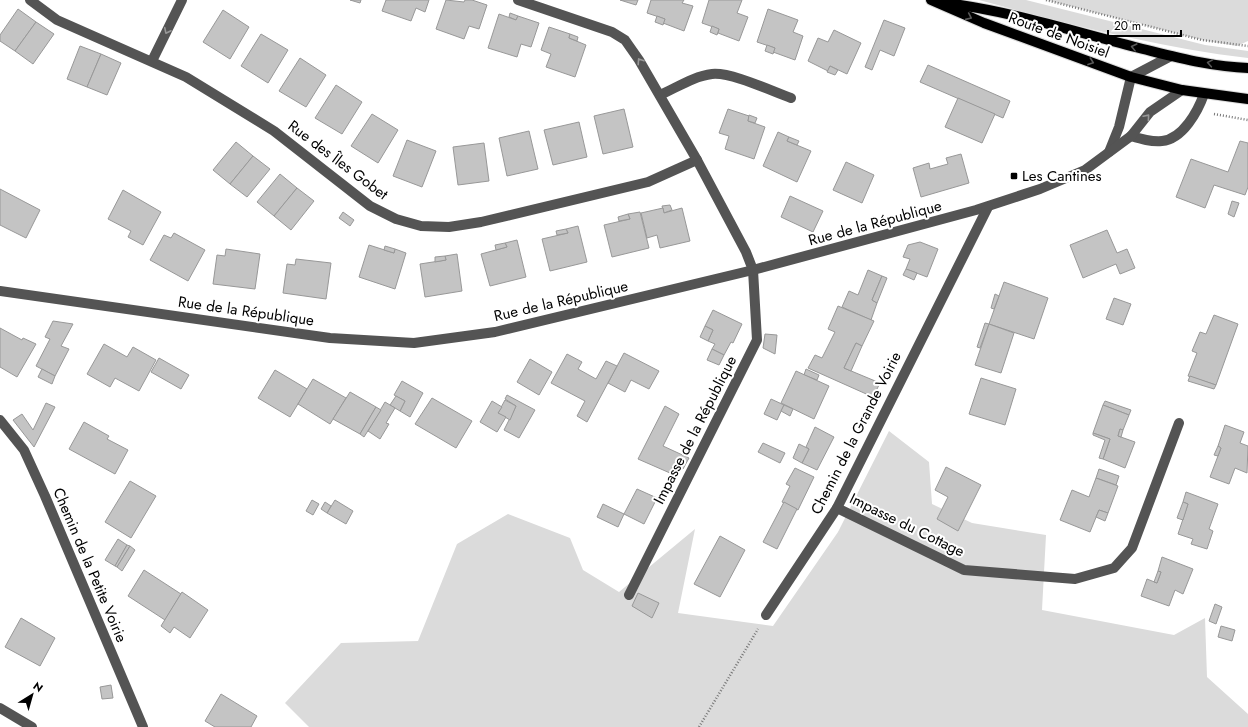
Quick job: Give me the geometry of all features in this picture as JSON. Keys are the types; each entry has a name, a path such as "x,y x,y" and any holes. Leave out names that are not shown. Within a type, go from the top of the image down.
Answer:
{"main road":[{"name":"Route de Noisiel","path":"932,0 980,7 1172,56 1231,67 1248,68"},
{"name":"Route de Noisiel","path":"932,0 984,23 1131,77 1182,90 1248,99"}],"street":[{"name":"Rue des Îles Gobet","path":"30,0 57,20 186,77 274,131 370,206 396,220 421,226 449,227 481,222 648,182 697,160"},
{"path":"152,61 182,0"},
{"path":"518,0 612,32 625,40 660,95 697,160 746,252 753,270"},
{"path":"1108,153 1119,128 1131,77 1172,56"},
{"path":"660,95 701,76 713,74 729,76 791,98"},
{"name":"Rue de la République","path":"0,292 330,338 414,343 495,332 753,270 901,232 988,207 1068,178 1085,170 1131,136 1150,112 1182,90"},
{"path":"1131,136 1150,141 1164,141 1177,134 1198,112 1204,94"},
{"name":"Chemin de la Grande Voirie","path":"766,615 837,508 988,207"},
{"name":"Impasse de la République","path":"629,595 757,340 753,270"},
{"name":"Chemin de la Petite Voirie","path":"0,420 24,450 143,727"},
{"name":"Impasse du Cottage","path":"837,508 964,570 1075,580 1114,568 1132,548 1179,423"},
{"path":"0,708 32,727"}],"path":[{"name":"Route de Noisiel","path":"1046,0 1202,40 1248,46"},
{"path":"1198,112 1248,120"},
{"path":"699,727 766,615"}],"shaded area":[{"path":"979,0 1026,0 1205,45 1248,51 1248,58 1180,48 1113,34"},
{"path":"1046,0 1248,0 1248,41 1237,46 1202,40"},
{"path":"889,431 929,462 932,504 972,523 1046,535 1042,610 1174,635 1205,618 1207,677 1248,714 1248,727 309,727 285,703 341,643 418,641 457,544 508,514 570,538 583,570 619,592 695,529 678,613 773,626 838,532"}],"building":[{"path":"350,0 361,0 360,3"},
{"path":"386,0 429,0 425,12 416,8 411,21 382,11"},
{"path":"446,0 464,2 465,0 472,0 487,5 479,29 469,26 464,39 436,29"},
{"path":"620,0 638,0 636,5"},
{"path":"651,0 684,0 682,3 693,6 684,31 663,23 665,19 647,13"},
{"path":"709,0 742,0 737,13 748,17 739,41 718,33 719,29 702,23"},
{"path":"18,9 36,22 15,51 0,41 0,35"},
{"path":"768,9 798,20 793,32 803,36 795,60 773,52 775,48 757,42"},
{"path":"223,10 249,27 230,59 203,42"},
{"path":"510,13 518,16 516,20 509,17"},
{"path":"499,14 516,20 518,16 539,23 531,47 521,44 517,57 488,48"},
{"path":"657,16 665,19 663,25 655,22"},
{"path":"884,20 905,28 894,56 880,50 872,70 865,67"},
{"path":"36,22 54,34 33,64 15,51"},
{"path":"712,26 719,29 717,35 710,32"},
{"path":"549,27 570,34 569,38 586,45 575,77 546,67 551,54 541,50"},
{"path":"834,30 861,43 847,74 830,66 828,71 808,61 818,38 828,42"},
{"path":"261,34 288,50 268,83 241,66"},
{"path":"570,34 578,37 577,41 569,38"},
{"path":"767,45 775,48 773,54 765,51"},
{"path":"80,46 101,54 87,87 67,79"},
{"path":"101,54 121,63 107,95 87,87"},
{"path":"300,58 326,75 306,107 279,91"},
{"path":"928,65 1010,101 1003,118 920,82"},
{"path":"830,66 838,70 835,75 827,72"},
{"path":"336,85 362,102 342,134 315,118"},
{"path":"958,98 995,114 982,143 945,127"},
{"path":"624,109 633,147 603,154 594,116"},
{"path":"728,109 749,116 748,121 765,127 754,159 725,149 729,136 719,133"},
{"path":"372,114 398,130 378,163 351,146"},
{"path":"749,115 757,118 755,123 748,121"},
{"path":"579,122 587,157 553,165 544,130"},
{"path":"529,131 538,169 507,176 499,138"},
{"path":"778,132 789,137 787,141 811,151 797,182 763,166"},
{"path":"789,137 799,141 797,145 787,141"},
{"path":"407,140 436,151 422,187 393,176"},
{"path":"1240,141 1248,143 1248,187 1245,195 1214,185 1205,208 1176,197 1191,159 1228,172"},
{"path":"236,142 253,156 230,184 213,170"},
{"path":"484,143 489,181 458,185 453,147"},
{"path":"961,154 969,183 921,197 913,168 929,163 930,169 948,164 946,158"},
{"path":"253,156 270,169 247,197 230,184"},
{"path":"846,162 874,175 862,203 833,190"},
{"path":"280,174 297,188 274,216 257,202"},
{"path":"297,188 314,201 291,230 274,216"},
{"path":"0,189 40,210 26,238 0,225"},
{"path":"123,190 161,212 143,245 128,237 131,231 108,219"},
{"path":"790,196 823,211 813,232 781,217"},
{"path":"1232,201 1239,203 1234,217 1228,214"},
{"path":"670,205 672,210 664,213 662,206"},
{"path":"663,208 664,213 682,208 690,241 660,248 657,235 647,238 641,213"},
{"path":"343,212 354,220 350,226 339,218"},
{"path":"640,212 649,248 612,257 604,225 630,219 628,214"},
{"path":"628,214 630,219 619,221 618,217"},
{"path":"578,226 587,262 550,271 542,239 568,233 566,229"},
{"path":"566,229 568,233 557,235 556,231"},
{"path":"1107,230 1117,253 1127,249 1135,268 1120,274 1116,264 1083,278 1070,245"},
{"path":"174,233 205,250 188,281 150,260 164,235 171,238"},
{"path":"517,240 526,277 490,286 481,254 507,247 505,243"},
{"path":"920,242 938,249 927,277 906,269 910,259 903,257 908,245"},
{"path":"505,243 507,247 496,250 495,245"},
{"path":"369,245 394,253 395,249 406,253 395,289 359,277"},
{"path":"385,246 395,249 394,253 384,250"},
{"path":"226,249 260,254 255,289 213,284 217,255 225,256"},
{"path":"457,254 462,291 425,297 420,264 446,260 445,256"},
{"path":"445,256 446,260 435,262 435,257"},
{"path":"296,259 331,263 326,299 283,293 287,264 295,265"},
{"path":"906,269 917,273 914,280 903,275"},
{"path":"868,270 882,276 872,300 877,303 871,320 842,307 849,291 858,295"},
{"path":"882,276 887,278 877,303 872,300"},
{"path":"1004,282 1048,298 1034,339 989,324"},
{"path":"995,294 999,296 994,309 991,308"},
{"path":"1114,298 1131,304 1123,325 1106,319"},
{"path":"838,306 874,321 862,346 856,343 844,368 880,383 873,397 808,368 815,355 822,358 835,332 828,329"},
{"path":"713,310 742,324 733,343 731,342 724,355 712,349 715,344 708,341 713,330 705,326"},
{"path":"1214,315 1238,324 1216,385 1188,376 1197,353 1192,351 1200,332 1206,334"},
{"path":"53,321 73,324 61,346 69,349 55,376 36,366 50,339 45,337"},
{"path":"985,323 989,324 980,348 977,347"},
{"path":"989,324 1014,333 1001,373 975,365"},
{"path":"705,326 713,330 708,341 700,337"},
{"path":"0,328 22,340 23,338 36,344 17,377 0,367"},
{"path":"765,334 777,335 775,354 763,348"},
{"path":"856,343 862,346 851,371 844,368"},
{"path":"104,344 127,357 133,347 156,360 139,391 115,378 110,387 87,374"},
{"path":"712,349 724,355 719,365 707,360"},
{"path":"624,353 659,371 649,389 631,380 625,392 608,383"},
{"path":"567,354 582,362 578,369 596,379 606,361 617,366 587,422 577,416 585,401 551,383"},
{"path":"159,358 189,375 181,389 151,372"},
{"path":"530,359 552,372 539,395 517,382"},
{"path":"42,369 55,376 52,384 38,377"},
{"path":"806,369 819,375 817,380 804,375"},
{"path":"275,370 307,389 290,417 258,398"},
{"path":"796,371 829,386 814,419 781,403"},
{"path":"1190,376 1216,385 1214,389 1188,381"},
{"path":"981,378 1016,389 1005,425 969,414"},
{"path":"313,379 346,398 330,424 298,404"},
{"path":"402,381 423,393 410,417 400,411 405,401 394,395"},
{"path":"350,392 376,407 360,434 333,419"},
{"path":"507,395 535,410 519,438 504,430 516,406 505,399"},
{"path":"396,396 405,401 400,411 390,405"},
{"path":"432,398 472,421 456,448 415,424"},
{"path":"771,399 784,405 777,420 764,414"},
{"path":"505,400 516,406 510,420 498,413"},
{"path":"492,401 502,407 498,413 506,417 497,432 480,422"},
{"path":"1105,401 1131,410 1129,415 1103,405"},
{"path":"385,402 395,408 386,423 389,424 380,439 368,431"},
{"path":"46,403 55,407 34,447 13,420 22,414 33,430"},
{"path":"784,405 793,409 790,416 781,411"},
{"path":"1103,405 1129,415 1123,430 1120,429 1118,436 1135,442 1125,468 1103,459 1110,439 1093,433"},
{"path":"665,406 679,414 663,446 689,458 683,469 673,465 670,473 638,459"},
{"path":"376,407 381,410 364,437 360,434"},
{"path":"84,422 109,436 107,439 128,450 115,474 69,449"},
{"path":"1225,425 1244,432 1240,443 1248,446 1247,473 1235,468 1229,484 1210,477 1221,448 1218,446"},
{"path":"815,427 834,437 817,470 802,463 809,449 806,447"},
{"path":"1120,429 1123,430 1121,437 1118,436"},
{"path":"1093,433 1110,439 1103,459 1099,458 1105,440 1093,435"},
{"path":"763,443 785,453 780,463 758,452"},
{"path":"799,444 809,449 802,463 793,458"},
{"path":"1218,446 1221,448 1218,456 1214,455"},
{"path":"946,467 981,485 958,531 937,519 948,497 935,490"},
{"path":"795,468 814,477 798,510 782,502 790,486 786,484"},
{"path":"1099,469 1119,476 1116,485 1096,478"},
{"path":"1096,478 1118,486 1108,513 1099,510 1090,532 1060,520 1072,490 1089,497"},
{"path":"130,481 156,496 131,538 105,522"},
{"path":"637,489 657,498 644,524 624,514"},
{"path":"1186,492 1218,504 1209,529 1213,531 1207,549 1191,544 1193,539 1178,534 1188,504 1183,502"},
{"path":"312,500 319,504 313,515 306,511"},
{"path":"335,500 353,511 346,524 327,513"},
{"path":"325,502 331,506 327,513 321,509"},
{"path":"784,502 797,509 777,549 763,542"},
{"path":"1183,502 1188,504 1183,520 1177,518"},
{"path":"603,504 624,514 618,527 597,517"},
{"path":"1099,510 1108,513 1105,521 1096,517"},
{"path":"720,536 745,550 720,597 694,584"},
{"path":"118,539 127,545 115,566 105,560"},
{"path":"127,545 130,546 117,567 115,566"},
{"path":"130,546 135,550 122,571 117,567"},
{"path":"1162,557 1193,569 1183,594 1175,590 1169,606 1141,596 1147,579 1157,583 1161,572 1158,571"},
{"path":"144,570 181,594 165,620 128,596"},
{"path":"1158,571 1161,572 1157,583 1154,582"},
{"path":"182,592 208,610 190,638 174,627 170,633 161,626"},
{"path":"638,593 659,603 652,618 632,606"},
{"path":"1215,604 1222,607 1216,624 1209,621"},
{"path":"21,618 55,638 40,666 5,647"},
{"path":"1221,626 1235,630 1232,641 1218,637"},
{"path":"111,685 113,698 102,699 100,687"},
{"path":"221,694 257,716 251,727 215,727 205,721"}],"place":[{"name":"Les Cantines","path":"1014,176"}]}
